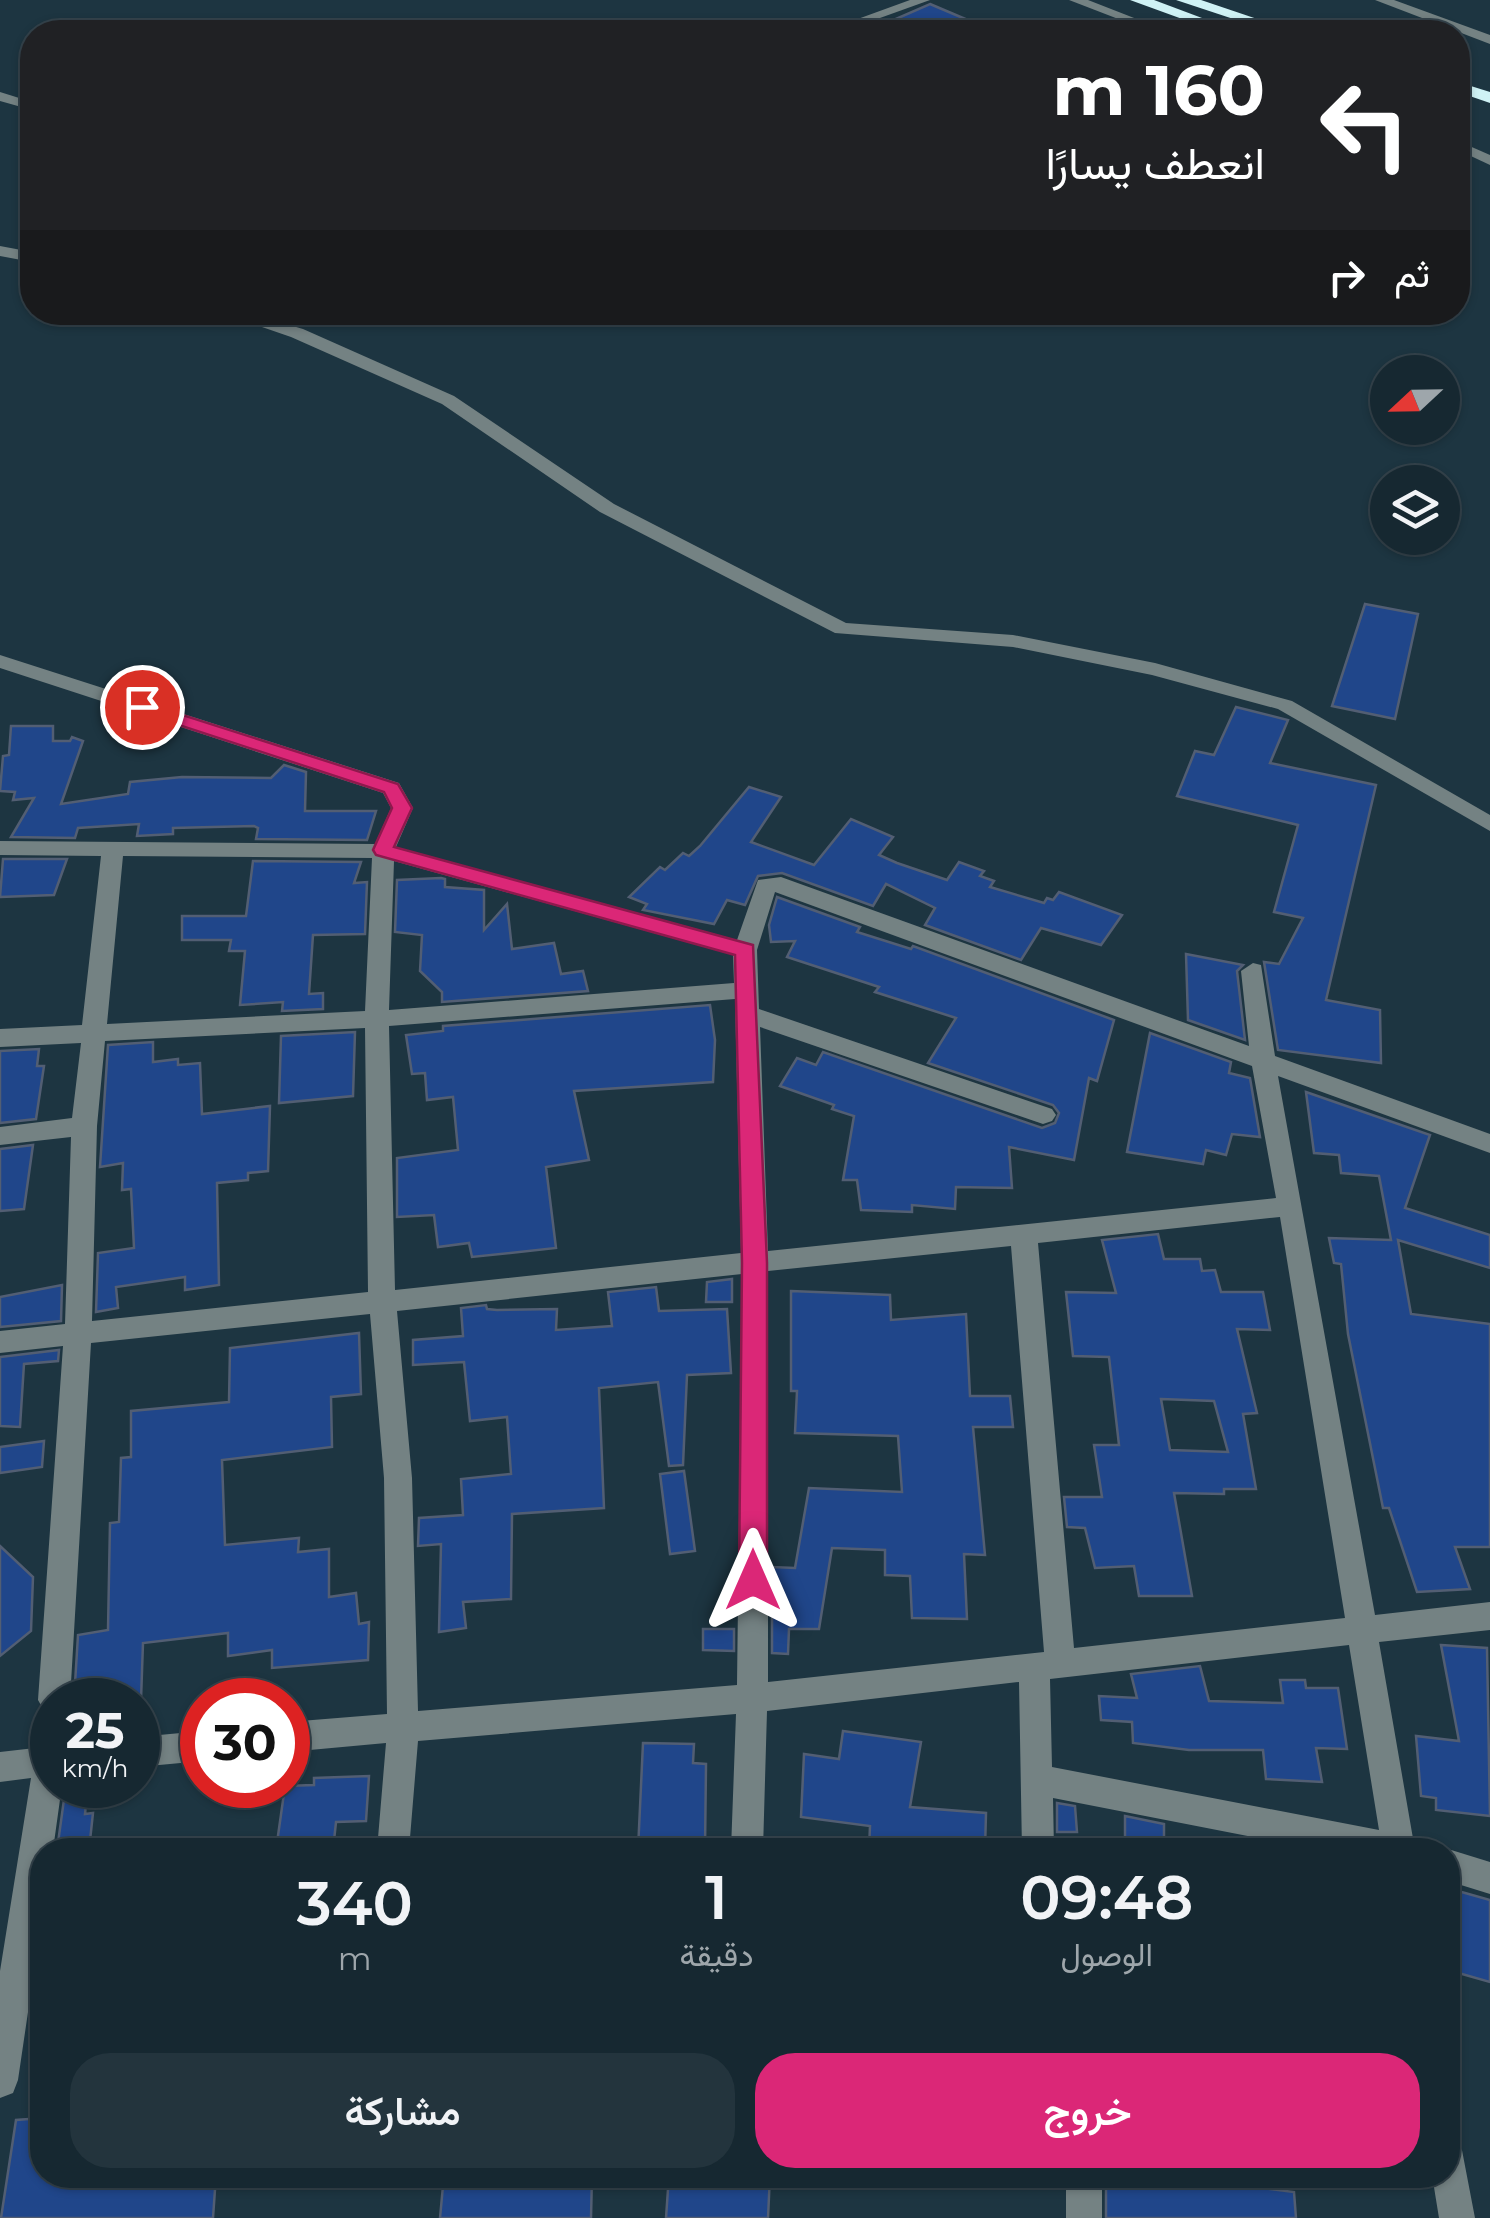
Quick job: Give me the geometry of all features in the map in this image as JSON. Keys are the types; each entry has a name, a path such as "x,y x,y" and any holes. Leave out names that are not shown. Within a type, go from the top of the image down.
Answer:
{"highway":[{"path":"1138,0 1201,20"},
{"path":"1184,0 1249,20"}],"street":[{"path":"865,20 923,0"},
{"path":"1076,0 1130,20"},
{"path":"1382,0 1436,20"},
{"path":"270,325 297,333 448,400 607,508 842,629 1013,641 1155,669 1286,705 1490,824"},
{"path":"0,661 391,788 402,808 383,850 377,1019 382,1300 398,1478 403,1725 394,1838"},
{"path":"0,848 383,850 745,950"},
{"path":"55,1678 78,1334 84,1126 113,848"},
{"path":"747,1838 754,1263 745,950 766,884 781,884 1490,1144"},
{"path":"1253,971 1263,1060 1397,1838"},
{"path":"0,1038 748,1002 1043,1115"},
{"path":"0,1136 84,1126"},
{"path":"0,1342 1291,1206"},
{"path":"1024,1236 1047,1665 1035,1779 1037,1838"},
{"path":"310,1735 752,1698 1490,1616"},
{"path":"0,1767 30,1764"},
{"path":"1035,1779 1337,1838"},
{"path":"39,1838 44,1808"},
{"path":"1460,1868 1490,1878"},
{"path":"0,2080 30,1893"},
{"path":"1084,2188 1084,2218"},
{"path":"1452,2188 1457,2218"}],"building":[{"path":"930,4 968,20 893,20"},
{"path":"1365,604 1418,614 1395,719 1332,706"},
{"path":"1236,707 1288,720 1270,763 1376,785 1326,1000 1380,1010 1381,1063 1278,1050 1264,962 1279,964 1303,918 1274,912 1298,825 1177,796 1195,751 1214,755"},
{"path":"11,726 53,726 53,741 70,741 72,737 83,741 61,804 128,794 130,782 182,777 271,778 284,765 306,772 305,811 376,811 367,840 256,839 258,828 254,826 173,828 173,834 137,836 139,824 78,828 75,838 11,837 34,798 13,800 15,792 0,791"},
{"path":"749,787 781,797 751,842 814,865 851,819 893,837 879,855 897,863 947,880 959,862 984,871 980,876 994,881 990,887 1044,903 1059,892 1122,915 1101,945 1041,928 1021,960 925,925 935,908 886,884 873,906 782,873 758,876 745,905 727,900 714,924 643,910 647,904 629,897 660,867 665,870 683,853 689,856 700,846"},
{"path":"3,859 67,859 54,895 0,897"},
{"path":"253,861 361,862 354,883 367,882 365,934 313,935 309,994 323,993 323,1009 282,1011 283,1002 240,1005 245,951 229,951 231,940 182,940 182,916 246,916"},
{"path":"445,879 445,887 484,890 484,930 507,904 512,949 554,943 561,974 583,971 588,991 442,1002 442,992 420,971 422,935 395,932 397,880"},
{"path":"777,897 860,927 857,932 911,949 913,946 1114,1020 1097,1081 1089,1078 1074,1160 1009,1147 1012,1188 956,1187 955,1209 912,1205 912,1212 861,1210 857,1180 843,1180 854,1116 780,1086 797,1058 816,1065 823,1052 1042,1128 1055,1123 1059,1113 1053,1105 928,1063 956,1018 875,992 879,987 787,957 795,941 771,942 769,925"},
{"path":"1186,954 1243,965 1237,971 1245,1040 1188,1020"},
{"path":"710,1005 715,1040 713,1082 574,1091 589,1160 546,1167 556,1248 472,1257 469,1243 438,1247 434,1215 397,1217 397,1158 458,1150 453,1097 427,1100 425,1073 412,1074 406,1035 443,1031 443,1026"},
{"path":"355,1032 353,1096 279,1103 281,1036"},
{"path":"1150,1033 1231,1062 1229,1073 1250,1078 1260,1137 1232,1134 1226,1155 1206,1150 1203,1164 1127,1152"},
{"path":"153,1042 153,1062 178,1059 178,1065 200,1063 202,1114 270,1106 268,1171 248,1173 248,1180 217,1183 219,1285 185,1290 185,1277 116,1287 118,1308 96,1312 98,1253 134,1248 131,1189 122,1190 123,1163 100,1167 108,1045"},
{"path":"39,1049 37,1066 44,1066 36,1119 0,1123 0,1051"},
{"path":"1306,1092 1430,1135 1405,1208 1490,1235 1490,1268 1398,1240 1411,1314 1490,1324 1490,1547 1455,1547 1470,1589 1417,1592 1389,1508 1383,1508 1348,1334 1341,1264 1334,1263 1329,1238 1391,1240 1379,1176 1341,1173 1339,1155 1314,1153"},
{"path":"33,1145 24,1209 0,1211 0,1149"},
{"path":"1158,1234 1164,1259 1200,1259 1202,1271 1215,1270 1221,1292 1263,1292 1270,1330 1237,1329 1257,1413 1243,1414 1256,1489 1224,1489 1224,1494 1174,1493 1192,1596 1139,1596 1134,1566 1095,1568 1085,1528 1067,1527 1064,1497 1102,1497 1094,1445 1119,1445 1109,1357 1073,1356 1066,1292 1116,1293 1102,1240","holes":["1161,1399 1214,1401 1228,1452 1170,1450"]},
{"path":"732,1279 732,1302 706,1302 707,1282"},
{"path":"62,1285 61,1321 0,1327 0,1297"},
{"path":"656,1287 659,1311 727,1309 731,1373 687,1375 683,1465 669,1466 658,1382 599,1388 604,1508 512,1514 511,1599 463,1602 466,1628 439,1632 441,1544 418,1546 419,1518 463,1515 461,1479 511,1474 507,1417 470,1421 464,1362 413,1365 413,1340 463,1336 461,1308 486,1305 487,1309 497,1310 557,1309 556,1330 612,1326 608,1292"},
{"path":"791,1291 890,1295 891,1320 966,1314 970,1396 1010,1396 1013,1427 973,1427 985,1555 964,1554 967,1619 912,1618 910,1576 885,1575 885,1550 832,1548 819,1629 789,1629 788,1654 772,1653 772,1567 795,1568 809,1488 902,1492 898,1436 795,1433 797,1391 791,1391"},
{"path":"359,1333 361,1394 331,1397 332,1447 222,1460 225,1545 299,1538 298,1552 329,1549 329,1597 356,1593 359,1624 369,1622 368,1660 272,1668 272,1650 228,1656 228,1633 143,1643 142,1678 75,1678 78,1635 108,1630 110,1523 119,1522 121,1458 131,1457 131,1411 229,1402 230,1348"},
{"path":"59,1350 58,1361 24,1364 20,1427 0,1426 0,1357"},
{"path":"44,1441 42,1467 0,1473 0,1447"},
{"path":"684,1471 695,1551 670,1554 660,1474"},
{"path":"0,1546 33,1577 31,1631 0,1656"},
{"path":"703,1629 734,1629 734,1651 703,1650"},
{"path":"1441,1645 1487,1648 1490,1816 1436,1810 1436,1798 1421,1796 1416,1736 1459,1741"},
{"path":"1200,1666 1209,1701 1283,1703 1280,1680 1305,1680 1306,1688 1338,1688 1347,1749 1316,1748 1322,1782 1266,1779 1263,1750 1189,1750 1133,1743 1132,1722 1101,1720 1099,1696 1137,1698 1131,1674"},
{"path":"843,1731 921,1742 910,1807 986,1813 985,1838 870,1838 870,1826 801,1817 804,1754 839,1759"},
{"path":"643,1743 694,1744 693,1763 706,1764 705,1838 639,1838"},
{"path":"369,1776 366,1821 336,1822 334,1838 278,1838 282,1808 310,1808 310,1785 314,1785 314,1778"},
{"path":"1057,1803 1075,1806 1077,1832 1057,1832"},
{"path":"63,1808 86,1808 85,1814 93,1813 90,1838 59,1838"},
{"path":"1125,1816 1164,1824 1164,1838 1125,1838"},
{"path":"1460,1892 1490,1900 1490,1982 1460,1973"},
{"path":"30,2119 30,2188 215,2188 213,2218 1,2218 16,2120"},
{"path":"443,2188 592,2188 591,2218 440,2218"},
{"path":"668,2188 769,2188 768,2218 666,2218"},
{"path":"1106,2188 1261,2188 1294,2192 1296,2218 1106,2218"}],"route":[{"path":"142,707 391,788 402,808 383,850 745,950 754,1263 753,1580"}]}
